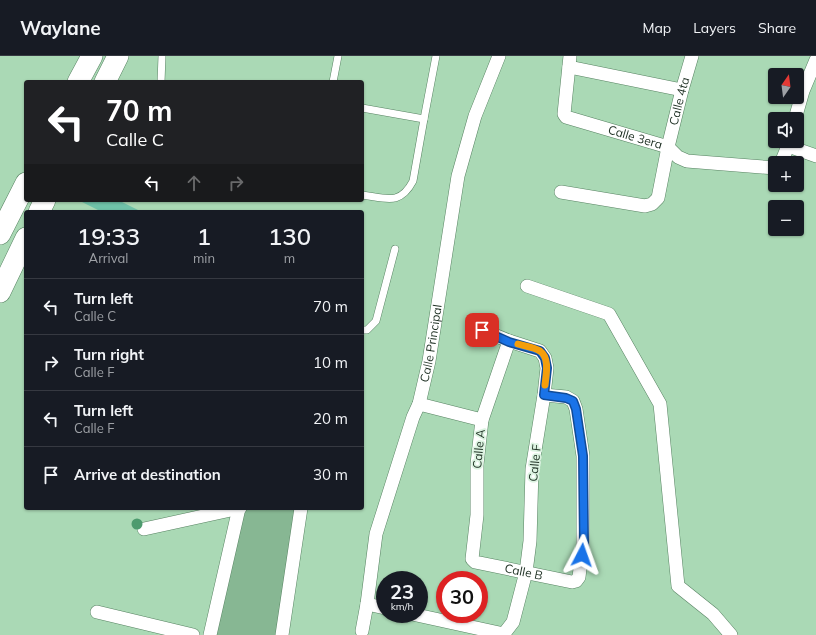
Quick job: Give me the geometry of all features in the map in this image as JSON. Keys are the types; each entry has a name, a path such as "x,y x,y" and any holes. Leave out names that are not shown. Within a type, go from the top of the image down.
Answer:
{"main road":[{"path":"79,80 92,56"},
{"path":"105,80 118,56"},
{"path":"0,234 24,187"},
{"path":"0,292 23,249"}],"street":[{"name":"Calle Principal","path":"362,631 376,534 413,417 419,404 430,361 458,176 475,116 499,56"},
{"name":"Calle 4ta","path":"561,192 645,206 652,204 658,198 668,147 692,56"},
{"path":"797,112 803,91 816,60"},
{"path":"570,62 682,90"},
{"name":"Calle 3era","path":"570,62 564,114 566,117 668,147 678,157 686,161 768,167"},
{"path":"797,148 816,156"},
{"path":"527,286 609,314 660,404 678,586 713,614 731,635"},
{"name":"Calle F","path":"482,330 509,342 540,351 545,358 547,368 532,469 530,541 526,572 512,622 504,635"},
{"name":"Calle A","path":"473,560 477,464 482,420 509,342"},
{"name":"Calle B","path":"473,560 474,562 572,582 576,581 579,577 584,544 583,456 576,409 573,401 566,398 544,395"},
{"path":"419,404 482,420"},
{"path":"144,529 230,510"},
{"path":"210,635 239,510"},
{"path":"282,635 301,510"},
{"path":"367,604 376,606"},
{"path":"97,612 193,635"},
{"path":"428,619 460,630 504,635"}],"lane":[{"path":"160,80 162,56"},
{"path":"333,80 338,56"},
{"path":"364,195 394,199 409,189 413,181 436,56"},
{"path":"364,108 424,119"},
{"path":"364,330 367,330 376,321 395,249"}],"green space":[{"path":"296,510 276,635 214,635 244,511"}],"building":[{"path":"82,202 122,202 138,210 98,210"}],"slow traffic":[{"path":"518,344 540,351 545,358 547,368 545,385"}],"route":[{"path":"482,330 509,342 540,351 545,358 547,368 544,395 566,398 573,401 576,409 583,456 584,544 582,555"}]}
